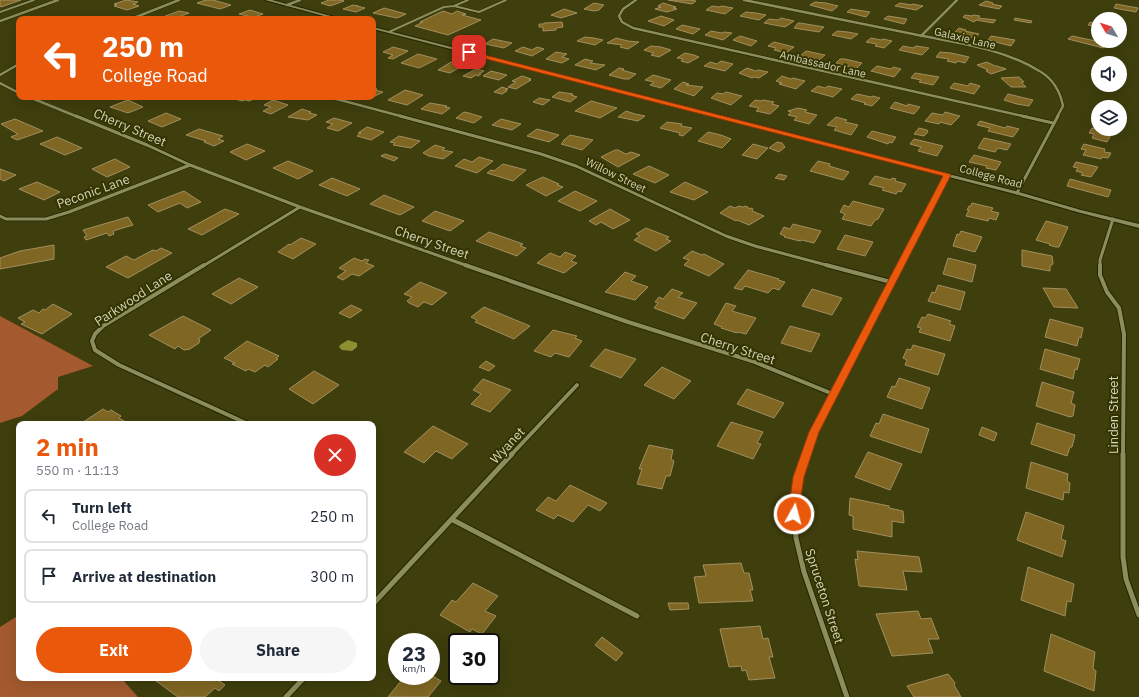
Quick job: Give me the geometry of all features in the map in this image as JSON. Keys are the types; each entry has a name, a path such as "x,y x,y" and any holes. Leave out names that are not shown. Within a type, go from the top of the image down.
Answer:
{"street":[{"path":"0,21 58,0"},
{"path":"138,16 178,0"},
{"path":"267,0 329,16"},
{"path":"287,5 300,0"},
{"name":"Ambassador Lane","path":"636,0 623,9 619,16 622,22 633,28 1053,123"},
{"name":"Galaxie Lane","path":"744,0 921,36 1000,54 1039,71 1056,84 1062,96 1063,106 1017,193"},
{"path":"921,36 957,0"},
{"name":"College Road","path":"376,29 1017,193 1139,226"},
{"path":"0,75 16,66"},
{"path":"0,83 16,91"},
{"name":"Cherry Street","path":"36,100 148,145 190,165 300,207 628,322 752,361 833,394"},
{"name":"Willow Street","path":"340,100 541,154 576,166 726,236 755,246 891,282"},
{"name":"Peconic Lane","path":"0,216 26,220 46,219 69,212 190,165"},
{"name":"Spruceton Street","path":"847,697 804,572 796,538 794,514 799,477 814,432 947,175"},
{"name":"Parkwood Lane","path":"241,421 119,365 95,350 92,341 95,334 103,326 300,207"},
{"name":"Linden Street","path":"1113,219 1100,260 1100,275 1107,292 1119,308 1124,334 1123,557 1126,579 1139,615"},
{"name":"Wyanet","path":"376,601 453,520 577,385"},
{"path":"453,520 637,616"},
{"path":"286,697 301,681"}],"lane":[{"path":"0,12 34,0"},
{"path":"389,32 444,7 454,6 468,0"},
{"path":"454,6 479,12 506,0"}],"shaded area":[{"path":"0,316 93,366 58,377 58,389 22,416 0,423"},
{"path":"348,340 357,343 357,347 352,351 342,350 339,347"},
{"path":"16,617 16,681 124,681 138,697 0,697 0,627"}],"building":[{"path":"0,0 21,0 1,7"},
{"path":"126,0 138,2 133,4 139,6 127,10 114,6 117,5 114,4"},
{"path":"206,0 213,0 231,5 220,9 197,3"},
{"path":"329,0 344,1 330,6 321,3"},
{"path":"668,0 690,0 696,1 692,4"},
{"path":"986,1 1002,6 999,9 979,5"},
{"path":"815,2 838,6 832,11 810,5"},
{"path":"594,3 604,5 599,10 594,11 584,9"},
{"path":"663,3 676,7 673,8 677,9 667,12 655,9 661,7 658,6"},
{"path":"900,3 923,6 916,10 895,6"},
{"path":"1116,4 1138,8 1136,12 1114,8"},
{"path":"353,5 365,8 356,12 343,9"},
{"path":"712,6 733,8 725,14 706,10"},
{"path":"384,8 406,14 397,18 373,13"},
{"path":"564,9 577,13 561,18 551,15"},
{"path":"851,9 870,12 866,17 847,12"},
{"path":"250,10 263,14 257,16 248,16 239,14"},
{"path":"179,11 189,13 181,16 166,16"},
{"path":"443,11 452,14 457,11 466,14 462,15 481,20 448,35 415,26"},
{"path":"746,12 766,15 759,20 740,16"},
{"path":"965,15 980,16 978,18 996,20 993,23 976,20 974,22 963,17"},
{"path":"661,16 674,20 664,26 648,21"},
{"path":"888,16 907,19 904,24 884,19"},
{"path":"781,18 794,21 785,27 764,23 769,19 778,20"},
{"path":"1015,18 1032,21 1031,23 1014,20"},
{"path":"562,22 563,27 556,28 556,30 543,31 543,27 539,27 539,24"},
{"path":"798,23 824,27 819,32 794,28"},
{"path":"682,25 700,29 693,34 676,29"},
{"path":"959,28 979,34 975,38 953,34"},
{"path":"711,31 732,33 723,40 705,35"},
{"path":"837,31 858,34 851,39 832,35"},
{"path":"740,36 757,41 751,46 733,40"},
{"path":"991,36 1015,40 1011,46 988,40"},
{"path":"1072,36 1091,40 1091,45 1068,39"},
{"path":"585,37 603,40 595,45 577,41"},
{"path":"616,38 639,42 628,49 620,47 622,45 607,43"},
{"path":"871,38 892,41 884,48 875,46 877,44 866,42"},
{"path":"493,39 512,43 504,48 485,44"},
{"path":"774,42 794,47 786,53 774,50 776,48 768,46"},
{"path":"651,46 671,50 659,57 651,55 654,53 644,50"},
{"path":"903,46 913,48 916,46 929,48 922,55 899,50"},
{"path":"393,47 408,51 393,59 388,58 393,55 383,52"},
{"path":"523,47 532,50 537,47 544,49 532,56 515,51"},
{"path":"806,51 825,55 819,60 800,56"},
{"path":"556,52 567,54 562,57 569,59 562,63 546,59"},
{"path":"940,52 969,57 965,63 958,61 956,63 947,61 949,59 936,57"},
{"path":"685,53 699,57 688,63 681,61 683,59 677,58"},
{"path":"418,54 437,59 419,68 401,63"},
{"path":"585,59 593,61 590,63 605,65 596,70 575,65"},
{"path":"840,59 862,63 856,69 836,63"},
{"path":"721,61 733,64 725,71 704,66 710,62 717,64"},
{"path":"451,62 464,65 450,73 438,70"},
{"path":"987,62 1006,69 991,74 986,71 988,70 977,65"},
{"path":"877,66 891,69 893,67 901,69 894,77 871,71"},
{"path":"619,68 636,74 629,79 609,75"},
{"path":"747,68 756,71 768,72 759,78 752,78 739,73"},
{"path":"476,69 484,71 478,76 476,75 471,78 463,76"},
{"path":"491,71 507,75 499,80 483,76"},
{"path":"915,73 939,77 933,85 919,82 921,80 911,78"},
{"path":"653,75 671,80 661,88 650,85 654,82 645,80"},
{"path":"522,76 531,80 516,89 508,87 516,82 512,81"},
{"path":"782,76 805,81 796,89 779,84 782,83 776,81"},
{"path":"1019,77 1024,82 1021,82 1026,87 1011,87 1001,78"},
{"path":"683,82 689,84 686,85 703,87 694,96 674,89"},
{"path":"954,83 968,86 970,83 980,86 974,94 950,88"},
{"path":"818,86 825,88 828,86 842,89 833,97 811,91"},
{"path":"502,87 508,89 505,90 507,91 502,94 494,92"},
{"path":"376,90 383,92 376,96"},
{"path":"405,90 423,95 407,105 388,100"},
{"path":"559,92 573,94 571,95 577,97 570,102 552,97"},
{"path":"726,92 742,96 731,105 711,98 717,93 723,94"},
{"path":"857,94 880,98 872,106 851,99"},
{"path":"1008,94 1033,100 1029,106 1017,104 1004,100"},
{"path":"539,98 550,100 543,105 533,102"},
{"path":"128,100 143,107 128,113 110,107"},
{"path":"273,100 288,105 271,114 263,111 271,107 264,105"},
{"path":"755,100 774,102 772,104 779,106 770,114 756,111 759,108 749,106"},
{"path":"591,101 617,108 600,118 575,111"},
{"path":"895,102 907,106 908,104 920,107 914,114 890,108"},
{"path":"430,103 447,106 445,107 450,108 442,114 421,109"},
{"path":"798,108 807,110 805,112 817,115 809,124 794,120 797,117 788,115 791,112 788,111"},
{"path":"302,109 317,115 308,120 288,117"},
{"path":"626,111 645,116 638,121 618,117"},
{"path":"464,112 482,117 474,123 456,118"},
{"path":"945,112 960,116 951,125 940,122 939,124 925,121 932,113 943,115"},
{"path":"166,113 181,119 162,127 148,121"},
{"path":"836,117 847,120 845,122 858,125 851,135 834,130 837,127 827,125"},
{"path":"334,118 352,123 338,131 327,128 333,124 326,122"},
{"path":"15,119 43,131 17,140 11,137 18,134 1,124"},
{"path":"501,119 521,124 512,130 492,125"},
{"path":"980,121 1005,128 1007,126 1019,129 1013,137 988,131 990,128 977,125"},
{"path":"667,122 682,124 681,126 692,128 683,136 679,135 680,133 660,128"},
{"path":"367,127 384,132 371,140 357,136 361,133 358,133"},
{"path":"919,128 927,130 928,132 924,136 914,134"},
{"path":"199,129 223,136 218,139 224,141 214,146 204,142 206,141 186,135"},
{"path":"537,129 559,135 549,142 527,136"},
{"path":"872,131 896,137 892,143 889,142 888,144 867,137"},
{"path":"708,132 731,139 722,148 698,141"},
{"path":"570,135 593,140 582,150 561,144"},
{"path":"399,136 420,141 411,148 393,145 395,143 390,142"},
{"path":"1093,136 1110,136 1107,142 1092,138"},
{"path":"57,137 82,148 65,155 40,144"},
{"path":"984,138 1011,144 1007,150 998,148 995,152 978,148"},
{"path":"914,139 943,146 937,156 918,151 921,147 910,144"},
{"path":"777,142 782,143 785,147 779,152 769,148"},
{"path":"247,144 265,151 246,160 230,152"},
{"path":"753,144 768,148 757,159 742,155"},
{"path":"1084,144 1105,149 1104,152 1111,153 1108,158 1102,157 1101,159 1083,155 1086,150 1081,149"},
{"path":"435,145 445,148 442,150 453,152 443,159 423,153"},
{"path":"615,150 626,154 631,152 640,155 618,167 601,157"},
{"path":"385,154 398,158 394,161 381,156"},
{"path":"974,155 1001,162 996,170 986,168 987,166 969,162"},
{"path":"479,157 493,161 477,173 455,166 464,159 472,162"},
{"path":"115,159 130,167 107,177 92,169"},
{"path":"288,161 313,171 298,179 273,168"},
{"path":"818,161 849,172 843,180 810,171"},
{"path":"1076,162 1098,167 1091,177 1081,175 1083,173 1076,171 1078,168 1073,167"},
{"path":"503,164 526,170 513,181 487,173 491,170 494,171"},
{"path":"649,166 669,175 655,183 633,174"},
{"path":"0,169 16,175 4,181 0,179"},
{"path":"779,174 787,176 784,180 775,178"},
{"path":"875,176 891,180 892,178 896,179 895,181 906,184 901,192 898,191 896,194 882,190 884,188 869,184"},
{"path":"543,177 563,187 546,196 526,185"},
{"path":"332,178 360,189 347,196 319,185"},
{"path":"1070,179 1111,190 1108,197 1067,186"},
{"path":"37,182 60,192 44,200 19,189"},
{"path":"685,182 708,192 694,200 670,192"},
{"path":"184,191 201,202 187,208 180,203 158,212 148,205"},
{"path":"575,191 597,201 580,211 558,201"},
{"path":"384,195 414,207 400,215 370,204"},
{"path":"853,201 884,209 878,219 875,220 871,226 842,219 845,214 840,212 844,205 849,207"},
{"path":"972,203 993,208 991,211 999,213 996,220 989,218 988,221 966,216 969,210 967,210"},
{"path":"730,206 735,208 745,206 764,216 749,225 737,220 736,221 720,213"},
{"path":"225,209 239,214 202,235 188,229"},
{"path":"610,209 630,220 613,229 601,222 596,225 589,221"},
{"path":"435,211 464,221 450,231 422,221"},
{"path":"128,217 133,225 113,231 114,234 109,236 107,233 86,240 84,237 87,236 83,230"},
{"path":"1046,221 1068,227 1059,247 1036,240"},
{"path":"793,224 821,231 814,243 784,237 785,236 780,234 784,227 790,229"},
{"path":"646,228 669,237 666,239 671,241 656,251 634,240 640,236 636,234"},
{"path":"961,231 982,237 975,252 953,246 957,234 959,235"},
{"path":"489,232 523,244 520,246 526,248 517,256 476,241"},
{"path":"845,235 873,242 865,256 837,249"},
{"path":"301,238 316,244 293,259 278,252 289,244 290,245"},
{"path":"54,245 54,259 0,269 0,258 20,251"},
{"path":"161,248 172,253 128,278 106,267 126,256 134,260 153,250 156,251"},
{"path":"1022,250 1052,256 1053,264 1050,266 1050,271 1022,266"},
{"path":"692,251 702,255 704,254 724,264 709,276 684,265 689,260 683,258"},
{"path":"565,252 576,256 571,261 577,263 564,273 537,263 550,253 560,257"},
{"path":"354,258 362,261 365,259 369,260 366,263 374,266 359,276 352,274 343,280 337,277 346,271 339,268"},
{"path":"948,258 976,265 972,282 943,274"},
{"path":"748,270 785,282 779,290 773,288 768,293 745,286 742,290 734,288"},
{"path":"625,272 636,276 631,281 648,287 635,300 605,292"},
{"path":"239,278 258,287 231,304 212,294"},
{"path":"420,282 447,293 432,305 424,302 418,307 407,301 412,297 404,294"},
{"path":"938,285 965,292 960,310 928,301 932,292 935,293"},
{"path":"1043,288 1066,289 1078,308 1054,307"},
{"path":"672,289 683,293 678,297 697,303 684,319 654,308 658,303 655,302 659,297 663,299"},
{"path":"812,289 842,298 832,315 802,306"},
{"path":"726,303 736,306 732,311 756,318 746,334 721,328 722,327 714,324"},
{"path":"53,304 72,314 42,334 21,324 25,322 18,318 33,310 39,313 43,309 45,310"},
{"path":"351,305 362,310 350,318 339,313"},
{"path":"484,307 530,326 514,339 475,322 477,320 471,317"},
{"path":"928,314 951,321 949,324 955,326 950,341 919,332 921,328 917,327 922,317 925,318"},
{"path":"183,316 211,330 198,339 200,340 199,343 190,349 184,350 178,346 175,349 149,335"},
{"path":"1050,319 1083,328 1081,338 1079,337 1077,346 1045,337"},
{"path":"790,326 820,334 811,352 781,343"},
{"path":"553,330 577,336 575,338 582,341 569,357 555,353 551,357 534,351"},
{"path":"247,341 279,356 276,358 278,359 268,367 265,365 255,372 248,369 246,371 232,364 235,363 224,358"},
{"path":"913,345 945,354 938,375 905,365 907,360 903,358 907,349 911,350"},
{"path":"605,349 636,359 621,378 590,366"},
{"path":"1045,349 1080,359 1077,370 1075,369 1073,379 1040,369"},
{"path":"486,361 495,366 489,371 479,367"},
{"path":"662,367 691,381 674,399 644,385"},
{"path":"314,371 339,385 313,404 289,389"},
{"path":"899,378 930,388 922,409 887,397 892,386 895,387"},
{"path":"483,379 511,390 490,412 471,404 481,394 473,390"},
{"path":"1042,382 1074,392 1071,403 1075,405 1073,416 1070,417 1036,406"},
{"path":"747,389 784,403 774,418 737,404"},
{"path":"103,409 108,412 111,410 121,416 119,418 124,421 85,421"},
{"path":"883,414 929,429 921,453 870,436 876,423 879,424"},
{"path":"731,422 763,432 757,443 761,444 753,459 717,446"},
{"path":"1037,423 1075,435 1072,447 1070,447 1067,456 1031,444"},
{"path":"433,426 468,444 452,459 436,451 424,463 404,452"},
{"path":"982,427 997,433 994,441 979,435"},
{"path":"649,445 673,450 671,459 674,461 670,476 666,476 662,489 637,484 642,469 639,469"},
{"path":"868,452 902,464 890,490 855,477"},
{"path":"1031,462 1068,474 1067,481 1070,483 1069,493 1064,492 1063,500 1026,488"},
{"path":"570,485 607,503 600,511 588,505 573,522 558,515 554,519 536,510 548,497 556,501"},
{"path":"850,498 889,506 889,508 903,511 904,523 892,521 892,537 853,529 853,516 849,515"},
{"path":"1026,512 1064,526 1061,539 1066,541 1062,557 1017,540"},
{"path":"857,551 919,557 922,572 903,571 907,590 859,586 855,559 858,560"},
{"path":"741,563 744,573 749,573 753,590 750,590 753,601 699,603 694,577 706,576 703,565"},
{"path":"1028,567 1074,584 1071,602 1067,601 1065,616 1021,600"},
{"path":"473,583 498,596 485,611 496,616 483,633 472,629 470,632 440,615 452,600 456,602"},
{"path":"668,603 688,603 689,609 670,610"},
{"path":"918,611 921,619 931,618 939,639 928,639 933,653 892,656 876,614"},
{"path":"760,626 763,639 768,638 773,657 769,657 775,678 749,680 746,670 742,671 741,666 729,667 720,629"},
{"path":"1051,634 1095,652 1093,668 1096,671 1094,691 1044,671"},
{"path":"602,637 623,653 616,661 595,645"},
{"path":"948,674 955,683 954,685 961,697 914,697 907,686"},
{"path":"156,681 219,681 225,685 219,691 215,688 205,697 178,697"},
{"path":"398,685 438,685 428,697 388,697"}],"route":[{"path":"469,52 947,175 814,432 799,477 794,514"}]}
